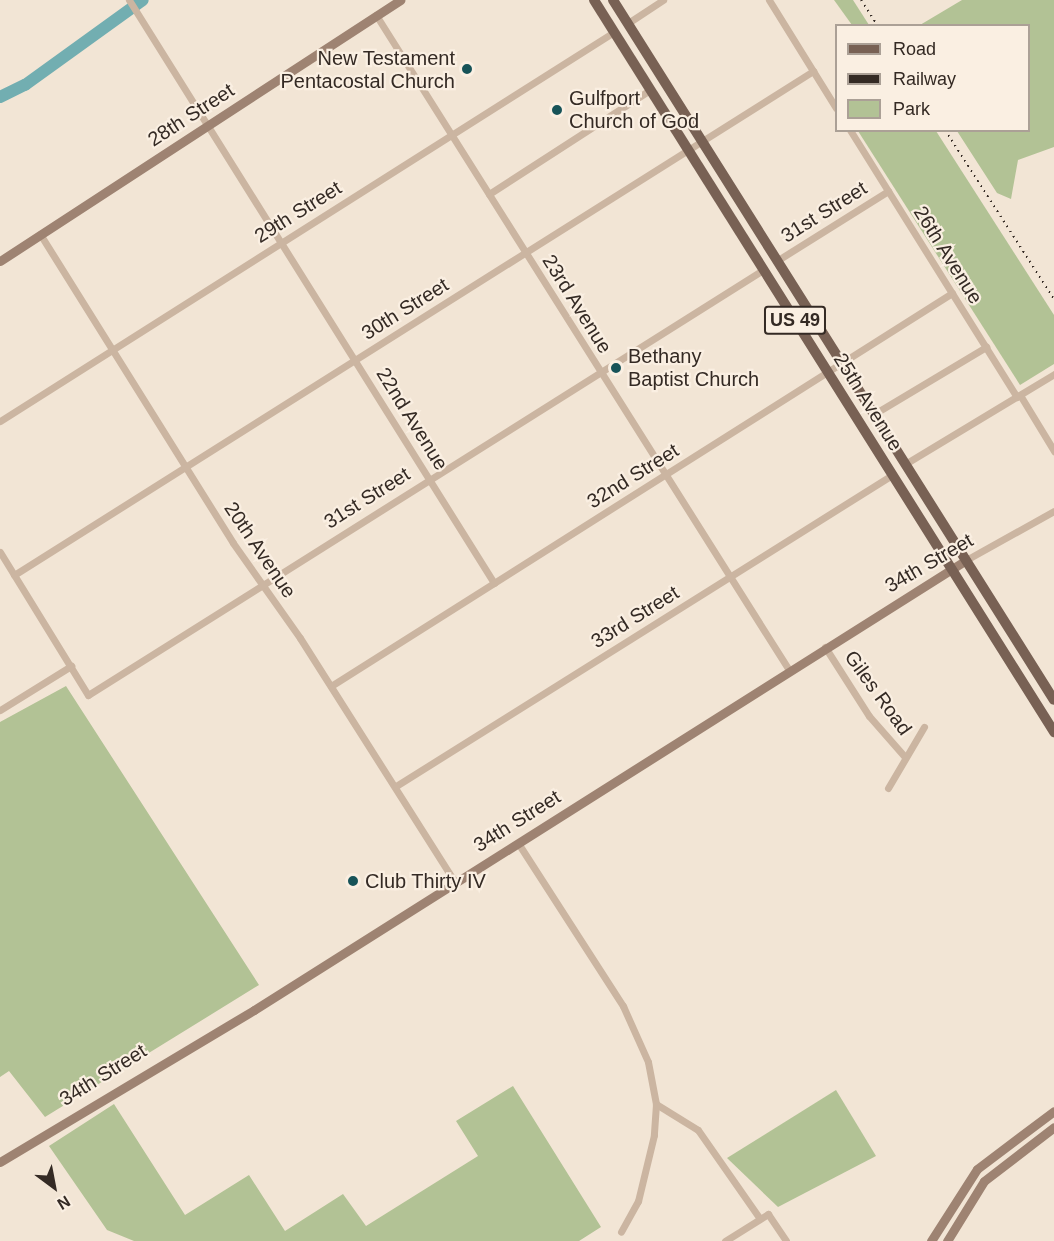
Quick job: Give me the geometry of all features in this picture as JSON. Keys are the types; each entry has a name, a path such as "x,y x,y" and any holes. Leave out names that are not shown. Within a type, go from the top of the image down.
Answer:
{"main road":[{"name":"25th Avenue","path":"594,0 1054,732"},
{"name":"25th Avenue","path":"614,0 1054,700"}],"street":[{"name":"22nd Avenue","path":"129,0 494,583"},
{"name":"28th Street","path":"0,261 401,0"},
{"path":"628,22 663,0"},
{"path":"769,0 835,105"},
{"name":"23rd Avenue","path":"376,15 789,670"},
{"name":"29th Street","path":"0,421 614,32"},
{"name":"30th Street","path":"14,575 813,71"},
{"path":"489,194 650,90"},
{"name":"26th Avenue","path":"851,132 1054,451"},
{"name":"31st Street","path":"778,260 888,191"},
{"name":"20th Avenue","path":"40,234 185,467 331,686 455,882"},
{"name":"31st Street","path":"70,666 88,695 261,583 763,270"},
{"name":"32nd Street","path":"331,686 952,293"},
{"path":"874,414 986,347"},
{"path":"905,464 1054,374"},
{"name":"33rd Street","path":"396,786 892,475"},
{"name":"34th Street","path":"0,1162 518,843 966,560 1054,511"},
{"path":"0,552 70,666 0,710"},
{"name":"Giles Road","path":"825,648 869,716 905,757"},
{"path":"888,788 924,728"},
{"path":"518,843 623,1006 648,1062 656,1104 648,1166 638,1202 621,1232"},
{"path":"656,1104 698,1130 760,1219"},
{"path":"931,1241 977,1169 1054,1111"},
{"path":"947,1241 984,1181 1054,1127"},
{"path":"725,1241 768,1214 786,1241"}],"green space":[{"path":"834,0 853,0 868,24 851,24"},
{"path":"962,0 1054,0 1054,147 1018,160 1011,199 997,193 958,132 1030,132 1030,24 922,24"},
{"path":"859,132 937,132 1054,315 1054,364 1020,385"},
{"path":"66,686 259,985 45,1117 9,1071 0,1077 0,722"},
{"path":"513,1086 601,1227 579,1241 134,1241 107,1230 49,1146 114,1104 185,1215 249,1175 285,1231 343,1194 366,1226 478,1156 456,1121"},
{"path":"836,1090 876,1156 778,1207 727,1158"}],"waterway":[{"path":"0,97 25,85 143,0"}],"railway":[{"path":"861,0 877,24"},
{"path":"946,132 1054,299"}],"place":[{"name":"New Testament Pentacostal Church","path":"467,69"},
{"name":"Gulfport Church of God","path":"557,110"},
{"name":"Bethany Baptist Church","path":"616,368"},
{"name":"Club Thirty IV","path":"353,881"}]}
